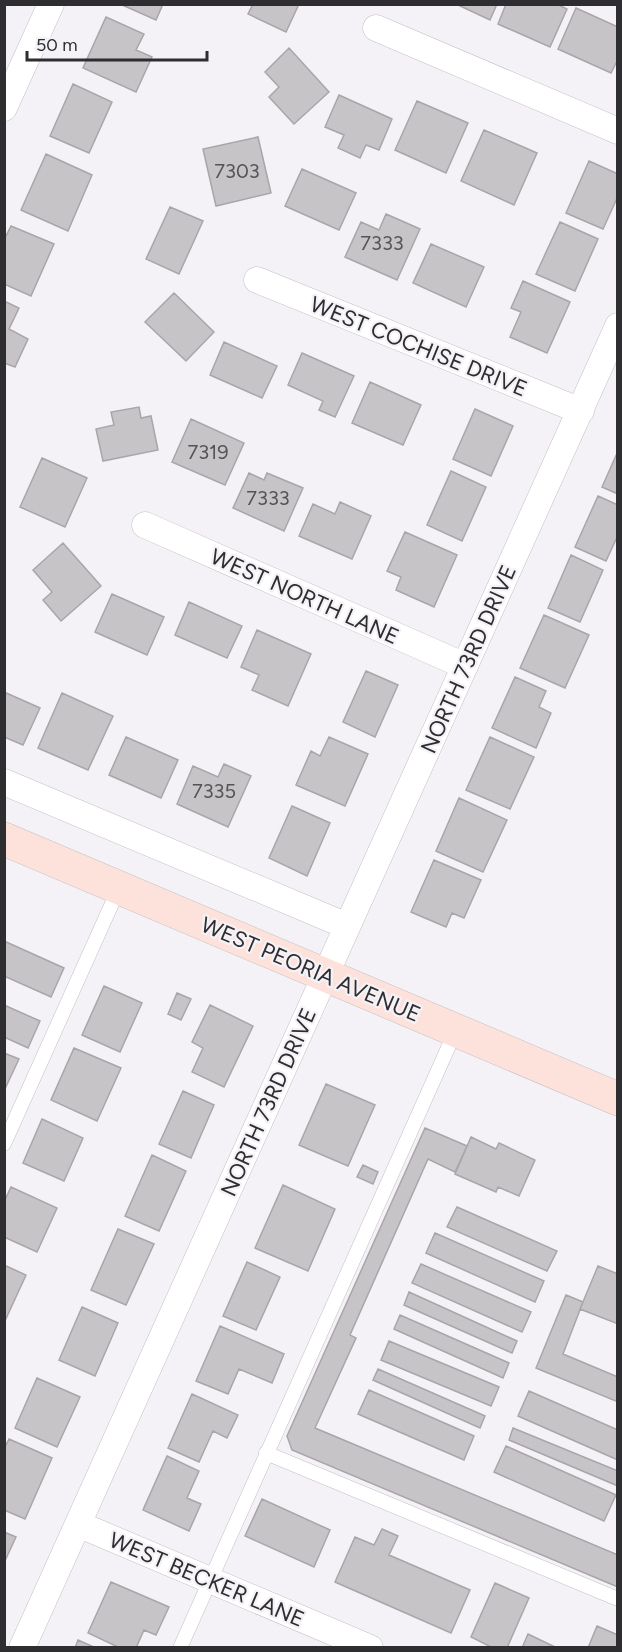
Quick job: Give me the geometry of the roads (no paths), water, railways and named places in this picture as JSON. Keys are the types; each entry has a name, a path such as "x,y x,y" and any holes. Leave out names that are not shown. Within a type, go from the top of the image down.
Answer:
{"main road":[{"name":"WEST PEORIA AVENUE","path":"4,839 618,1099"}],"street":[{"path":"4,108 51,4"},
{"path":"376,28 618,131"},
{"name":"WEST COCHISE DRIVE","path":"257,280 581,411"},
{"name":"NORTH 73RD DRIVE","path":"22,1647 618,326"},
{"name":"WEST NORTH LANE","path":"145,525 465,666"},
{"path":"4,782 347,926"},
{"name":"WEST BECKER LANE","path":"78,1524 370,1647"}],"lane":[{"path":"4,1144 119,888"},
{"path":"180,1647 456,1029"},
{"path":"266,1453 618,1599"}]}
